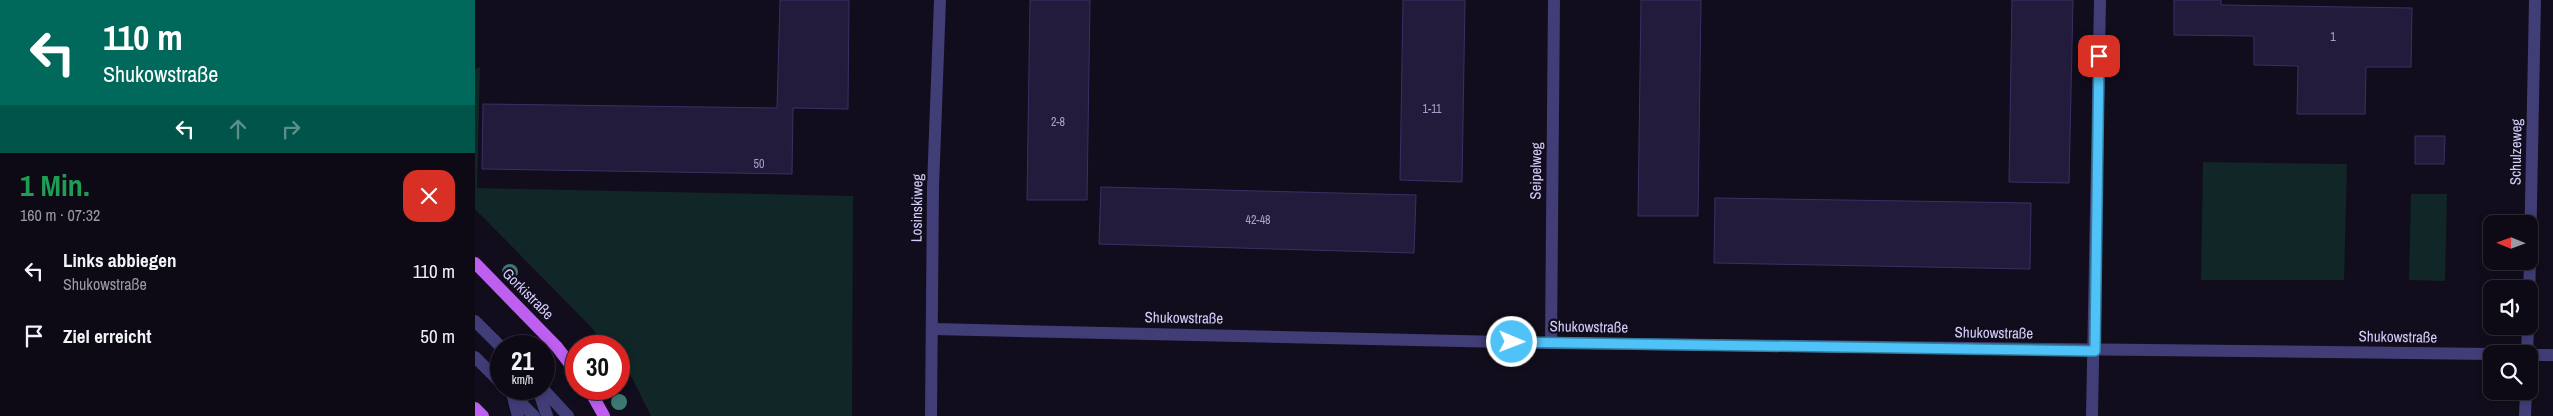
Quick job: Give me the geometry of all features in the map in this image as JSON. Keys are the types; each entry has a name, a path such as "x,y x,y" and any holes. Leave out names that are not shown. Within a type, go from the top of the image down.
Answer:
{"main road":[{"name":"Gorkistraße","path":"475,263 565,358"},
{"path":"595,400 604,416"},
{"path":"475,408 483,416"}],"street":[{"name":"Losinskiweg","path":"931,416 933,187 940,0"},
{"name":"Seipelweg","path":"1551,343 1554,0"},
{"path":"2092,416 2095,351 2100,0"},
{"name":"Schulzeweg","path":"2529,280 2535,0"},
{"path":"475,321 490,336"},
{"name":"Shukowstraße","path":"933,329 1551,343 2095,351 2483,354"},
{"path":"2538,354 2553,355"},
{"path":"475,357 490,373"},
{"path":"512,400 518,416"},
{"path":"517,400 534,416"},
{"path":"542,400 547,416"},
{"path":"553,400 568,416"},
{"path":"2525,416 2526,400"}],"green space":[{"path":"480,67 477,188 853,196 852,416 651,416 630,376 630,335 598,335 475,209 475,69"},
{"path":"2203,162 2347,164 2344,280 2201,280"},
{"path":"2411,194 2447,194 2445,281 2409,280"}],"building":[{"path":"780,0 849,0 848,109 793,108 792,174 482,169 483,104 777,108"},
{"path":"1030,0 1090,0 1087,200 1027,200"},
{"path":"1403,0 1465,0 1462,182 1400,180"},
{"path":"1641,0 1701,0 1698,216 1638,216"},
{"path":"2012,0 2073,0 2069,183 2009,182"},
{"path":"2174,0 2221,0 2221,5 2412,8 2411,67 2366,67 2365,114 2297,114 2298,66 2254,65 2254,36 2174,35"},
{"path":"2415,136 2445,136 2444,164 2415,164"},
{"path":"1101,187 1416,195 1414,253 1099,244"},
{"path":"1715,198 2031,203 2030,269 1714,263"}],"route":[{"path":"1512,342 2095,351 2099,56"}]}
